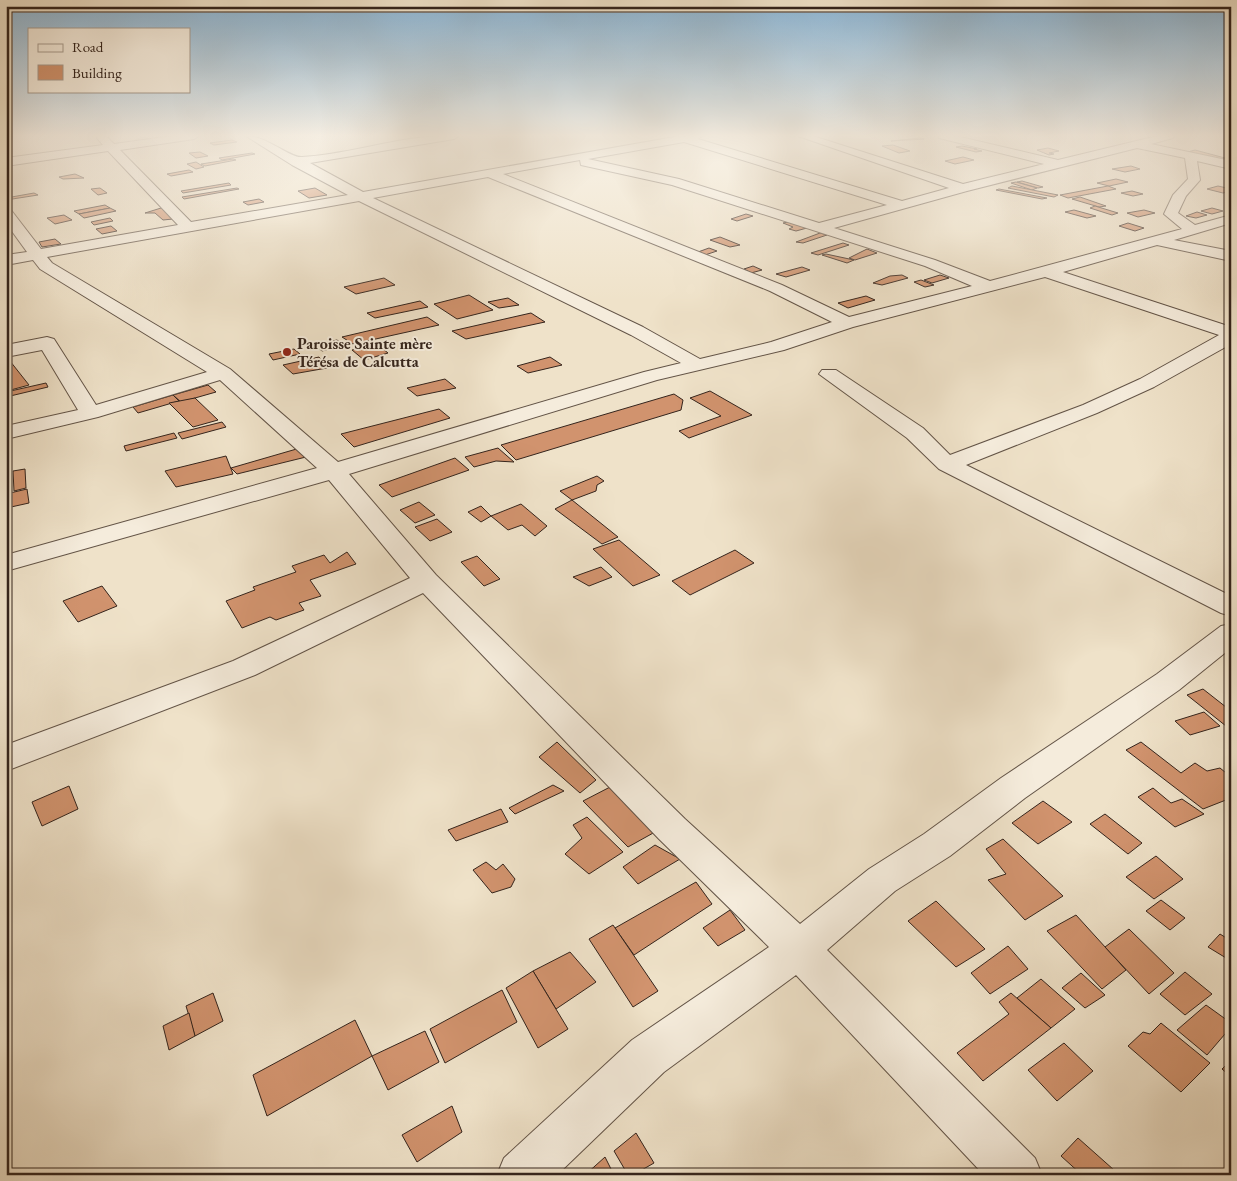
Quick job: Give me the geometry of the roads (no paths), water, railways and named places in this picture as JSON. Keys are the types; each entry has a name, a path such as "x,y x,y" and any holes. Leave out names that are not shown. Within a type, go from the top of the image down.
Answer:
{"street":[{"path":"154,191 187,226"},
{"path":"351,191 636,331 696,364"},
{"path":"6,260 389,191"},
{"path":"533,191 776,288 847,323"},
{"path":"703,191 930,263 987,286"},
{"path":"860,191 903,205"},
{"path":"821,227 951,191"},
{"path":"1184,191 1172,214 1192,229"},
{"path":"6,213 46,266 223,373 334,471 426,581 672,829 799,949 1018,1175"},
{"path":"6,563 334,471 696,364 777,346 847,323 1046,272 1231,219"},
{"path":"1157,240 1231,256"},
{"path":"1046,272 1231,334"},
{"path":"947,464 1090,408 1147,383 1231,334"},
{"path":"6,351 47,343 91,413"},
{"path":"6,433 91,413 223,373"},
{"path":"829,374 915,433 947,464 1231,607"},
{"path":"6,758 244,668 426,581"},
{"path":"521,1175 648,1056 799,949 882,880 937,845 1013,788 1168,682 1231,633"}],"place":[{"name":"Paroisse Sainte mère Térésa de Calcutta","path":"287,352"}]}
